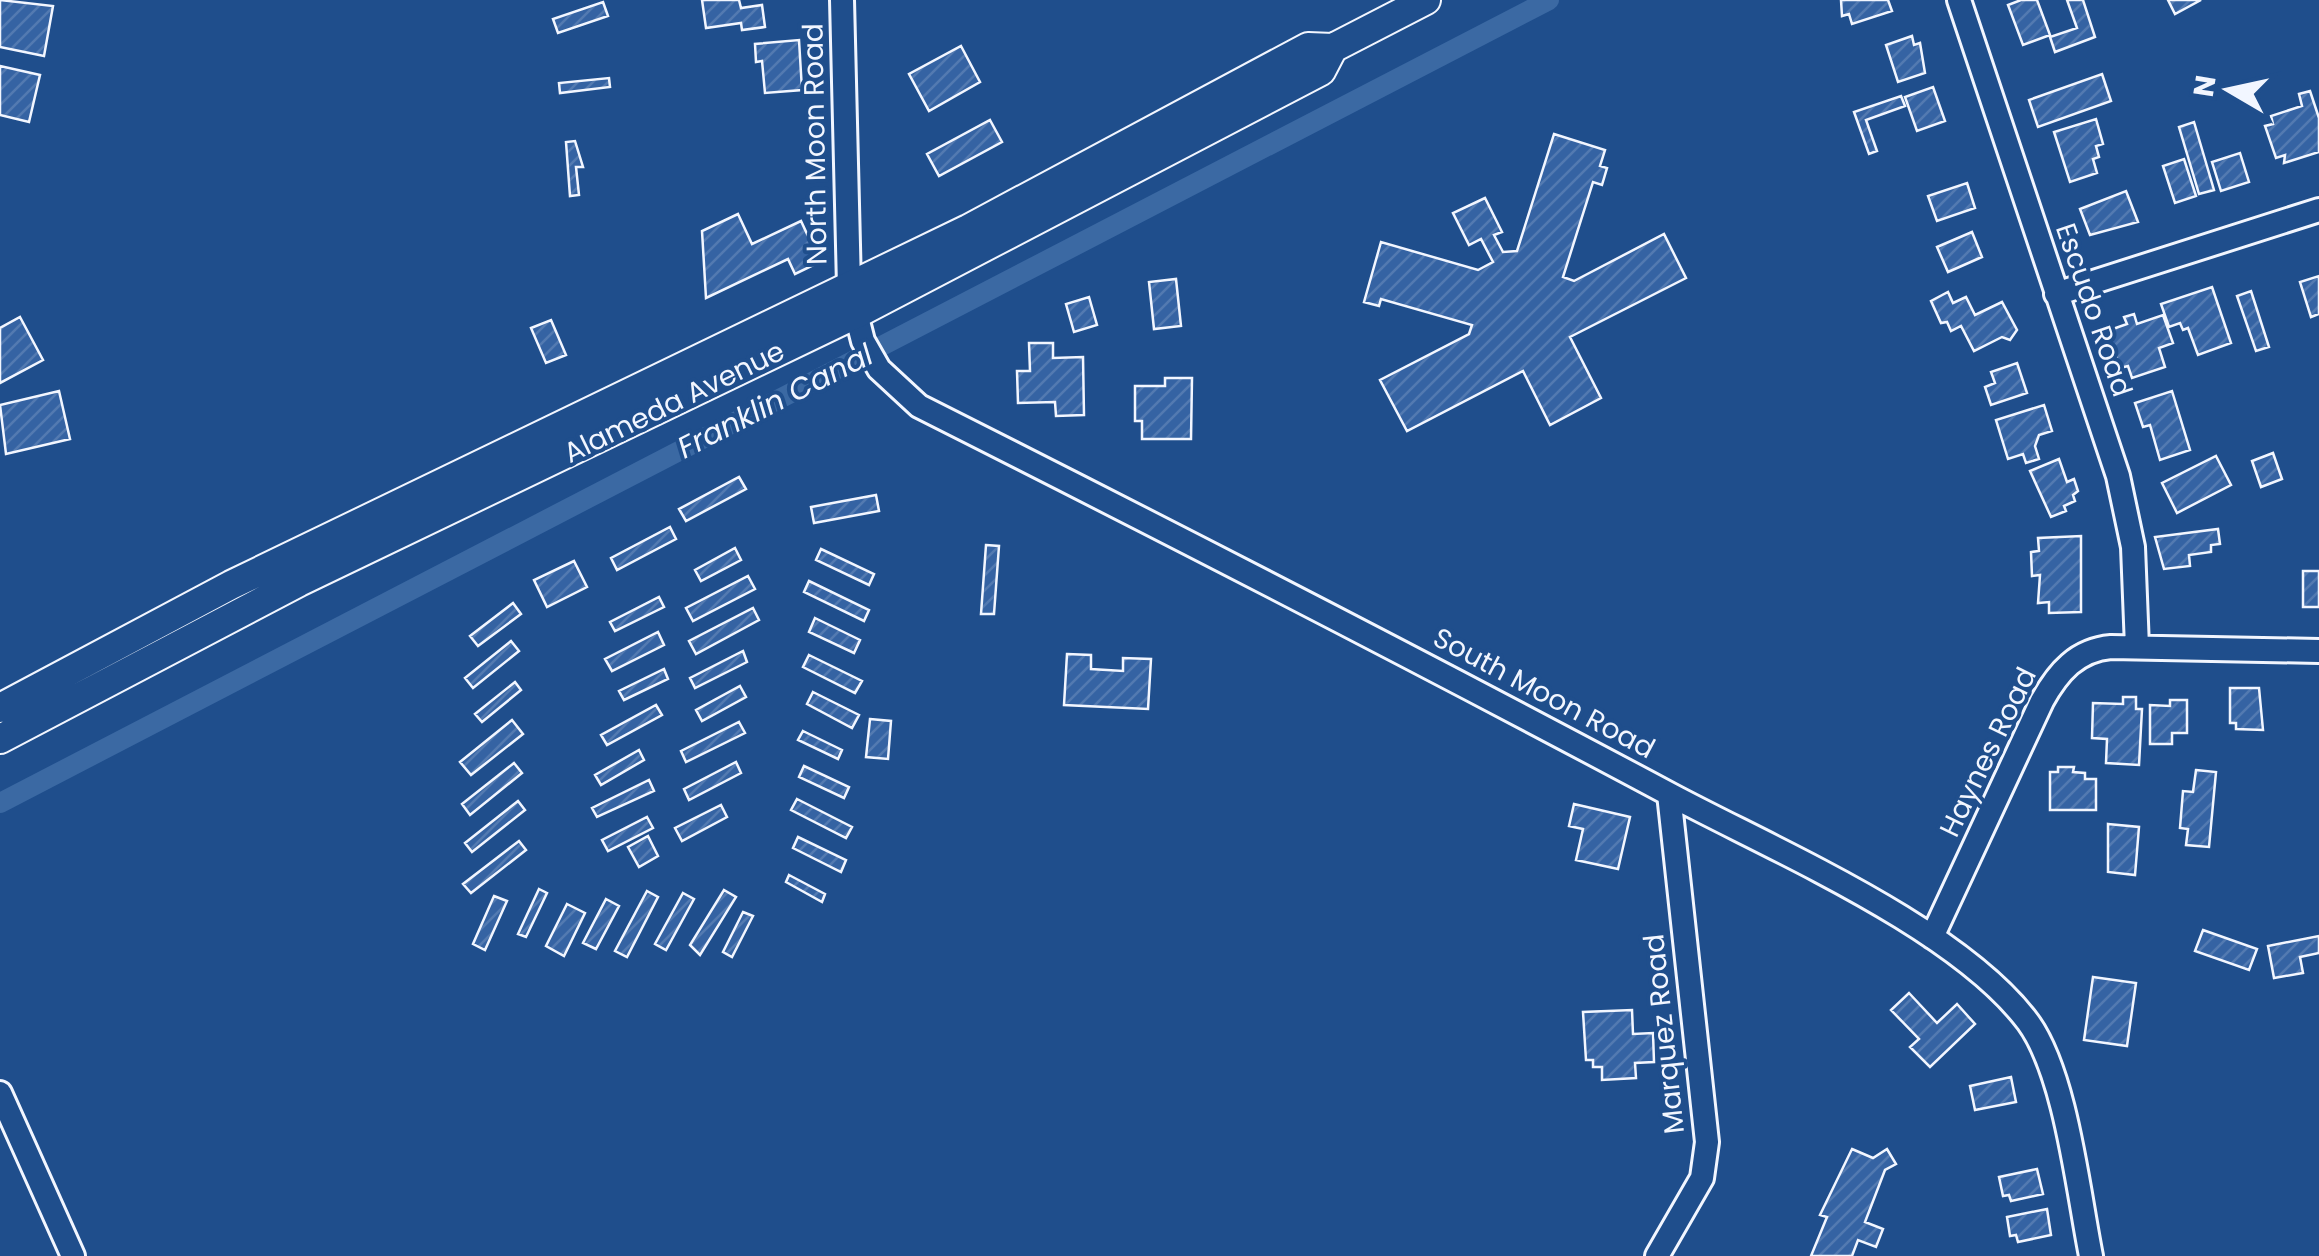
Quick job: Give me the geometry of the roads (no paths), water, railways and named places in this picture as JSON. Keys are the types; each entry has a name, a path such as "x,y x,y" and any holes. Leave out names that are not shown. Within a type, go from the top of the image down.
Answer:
{"main road":[{"name":"Alameda Avenue","path":"0,708 231,585 968,228 1308,47 1334,48 1426,0"},
{"name":"Alameda Avenue","path":"0,739 316,574 858,322 1320,71 1334,48"}],"street":[{"name":"North Moon Road","path":"842,0 849,286"},
{"name":"Escudo Road","path":"1959,0 2127,514 2136,578 2137,647"},
{"path":"2056,294 2319,210"},
{"name":"South Moon Road","path":"849,286 858,322 879,370 919,406 1510,707 1932,936 1998,987 2041,1042 2053,1072 2091,1256"},
{"name":"Haynes Road","path":"1932,936 2052,682 2063,668 2094,649 2319,651"},
{"name":"Marquez Road","path":"1657,1256 1702,1178 1706,1142 1669,794"},
{"path":"0,1093 7,1130 73,1256"}],"waterway":[{"name":"Franklin Canal","path":"0,803 1549,0"}]}
